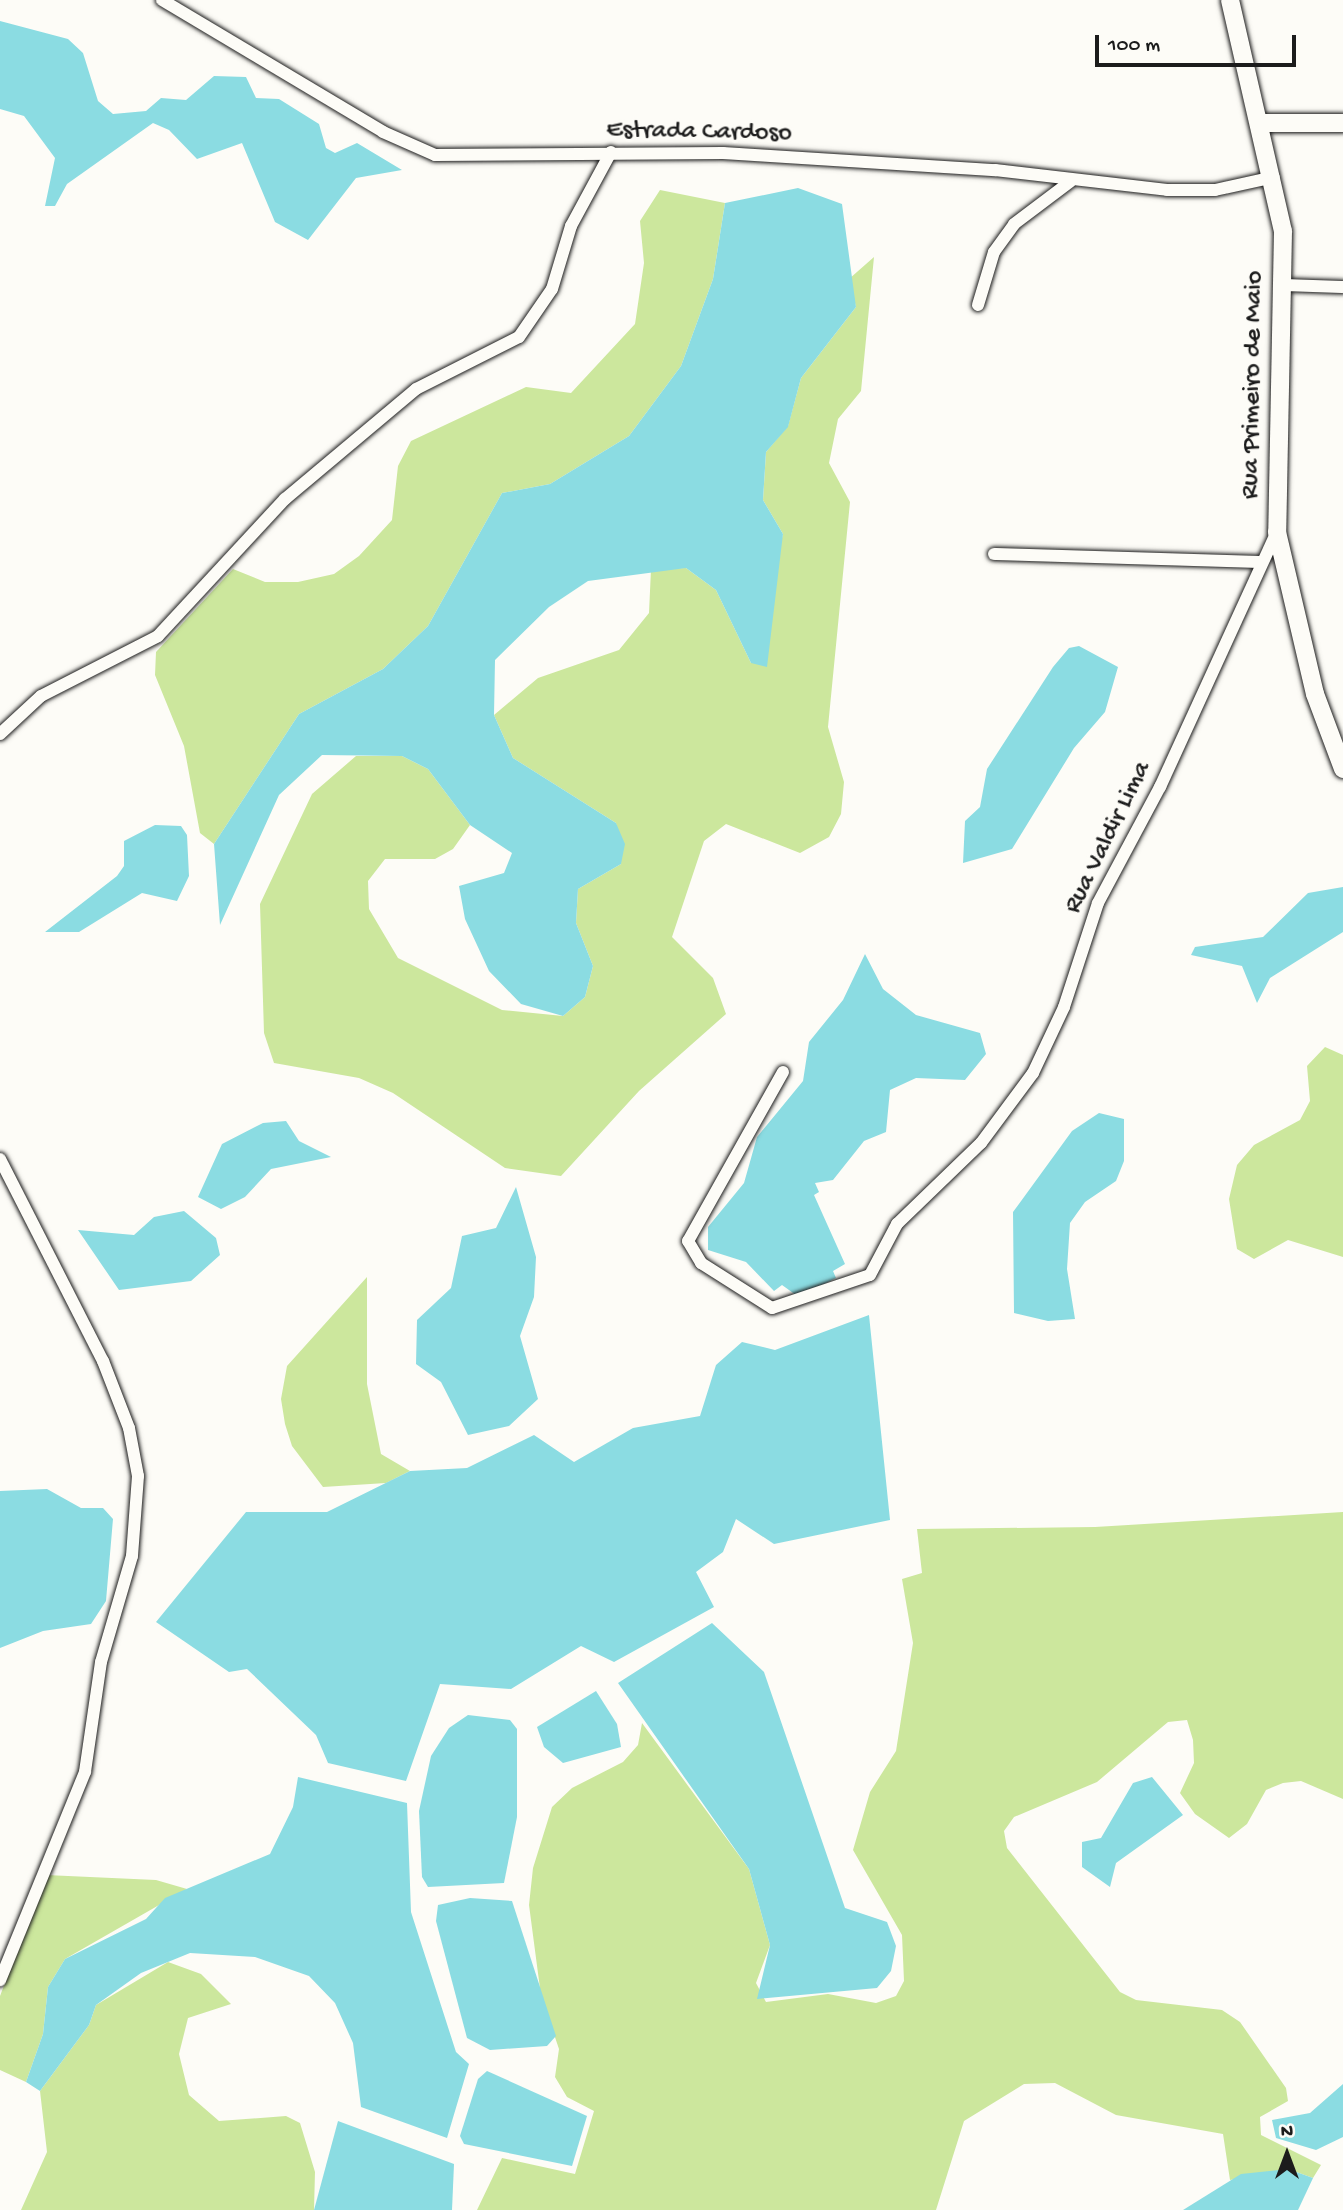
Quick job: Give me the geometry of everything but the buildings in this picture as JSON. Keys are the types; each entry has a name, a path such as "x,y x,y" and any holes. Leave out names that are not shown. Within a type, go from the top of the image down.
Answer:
{"main road":[{"name":"Rua Primeiro de Maio","path":"1230,0 1263,123 1274,177 1283,285 1277,532 1315,694 1343,769"},
{"path":"1263,123 1343,123"}],"street":[{"name":"Estrada Cardoso","path":"162,0 419,152 483,159 611,152 847,160 1196,190 1274,177"},
{"path":"0,734 41,696 158,636 285,499 408,395 519,337 552,289 571,226 611,152"},
{"path":"978,305 994,252 1014,224 1070,181"},
{"path":"1283,285 1343,287"},
{"name":"Rua Valdir Lima","path":"783,1072 694,1228 690,1254 772,1308 870,1275 909,1212 995,1127 1040,1061 1098,904 1160,787 1277,532"},
{"path":"995,554 1262,562"},
{"path":"0,1159 103,1361 129,1428 138,1476 134,1543 95,1690 85,1772 0,1980"}],"green space":[{"path":"660,190 725,203 713,279 681,366 629,436 550,484 502,493 428,626 383,669 299,714 214,844 200,833 184,746 155,675 156,652 233,569 265,582 298,582 334,574 359,556 392,520 398,466 411,441 526,387 571,393 635,324 644,263 640,221"},
{"path":"874,257 861,391 838,419 829,463 850,502 828,727 844,782 841,814 829,837 800,853 726,824 704,841 672,937 713,978 726,1014 639,1091 561,1176 505,1168 393,1093 359,1078 274,1063 264,1033 260,904 312,794 356,756 402,756 428,769 470,825 453,849 435,859 385,859 368,881 369,909 398,958 502,1010 563,1016 585,997 593,966 576,923 578,889 621,864 616,823 513,758 494,715 538,678 619,650 649,613 651,569 686,568 716,590 751,663 783,534 763,500 766,452 788,426 801,378 856,307 849,279"},
{"path":"1325,1047 1343,1055 1343,1257 1288,1240 1254,1259 1237,1249 1229,1199 1237,1165 1254,1145 1300,1120 1310,1101 1307,1066"},
{"path":"367,1277 367,1384 381,1454 410,1471 386,1483 323,1487 292,1446 285,1424 281,1399 287,1366"},
{"path":"1343,1512 1343,1799 1301,1781 1283,1783 1266,1790 1247,1824 1229,1838 1195,1814 1180,1793 1194,1763 1193,1740 1187,1720 1168,1722 1097,1782 1014,1817 1004,1831 1007,1848 1120,1992 1136,2000 1222,2010 1240,2022 1286,2088 1288,2101 1260,2117 1261,2135 1321,2165 1313,2178 1288,2169 1230,2180 1223,2134 1116,2115 1055,2083 1024,2084 964,2121 936,2210 477,2210 502,2158 575,2174 594,2111 567,2097 555,2077 559,2049 541,1996 529,1905 533,1868 552,1807 572,1788 623,1762 638,1745 642,1723 749,1869 770,1945 756,1983 766,2002 828,1994 876,2003 896,1996 904,1981 902,1935 853,1850 870,1792 896,1751 913,1643 902,1579 922,1573 917,1529 1095,1527"},
{"path":"46,1875 156,1880 187,1889 65,1959 48,1987 43,2034 26,2082 0,2070 0,1996"},
{"path":"168,1962 201,1974 231,2004 188,2018 179,2054 189,2095 219,2121 286,2116 300,2123 315,2172 314,2210 21,2210 47,2152 40,2091 89,2025 96,2005"}],"water":[{"path":"0,21 68,39 83,53 98,101 113,114 146,111 161,98 186,100 214,76 246,77 256,98 279,99 319,124 326,148 335,153 357,143 402,170 356,178 308,240 275,222 242,143 197,159 169,130 153,123 67,184 55,206 45,206 55,158 24,116 0,109"},
{"path":"798,188 842,204 856,307 801,378 788,427 766,452 763,500 783,534 767,667 751,663 716,590 686,568 588,581 549,607 495,660 494,715 513,758 616,823 625,844 621,864 578,889 576,923 593,966 585,997 563,1016 521,1004 489,971 465,919 459,886 504,873 512,853 470,825 428,769 402,756 322,755 279,795 220,925 214,844 299,714 383,669 428,626 502,493 550,484 629,436 681,366 713,279 725,203"},
{"path":"1079,646 1118,667 1105,712 1074,748 1012,849 963,863 965,821 980,807 987,769 1053,667 1069,648"},
{"path":"155,825 181,826 187,835 189,876 177,901 142,893 79,932 45,932 117,876 124,866 124,841"},
{"path":"1343,887 1343,932 1270,978 1257,1003 1242,966 1191,955 1195,947 1263,937 1308,893"},
{"path":"865,954 883,989 916,1015 980,1033 986,1054 965,1080 916,1078 890,1090 886,1132 864,1141 833,1180 815,1183 819,1192 814,1195 845,1264 833,1271 836,1278 812,1290 796,1295 782,1285 774,1291 746,1262 708,1250 708,1227 744,1183 757,1137 803,1081 809,1042 843,1000"},
{"path":"1099,1113 1124,1119 1124,1161 1116,1181 1085,1202 1070,1223 1067,1269 1075,1319 1048,1321 1014,1313 1013,1212 1072,1131"},
{"path":"286,1121 299,1141 331,1157 271,1169 245,1197 221,1209 198,1197 222,1144 263,1123"},
{"path":"516,1187 536,1257 534,1297 520,1336 538,1399 509,1426 468,1435 441,1382 416,1364 417,1320 451,1288 462,1236 496,1228"},
{"path":"184,1211 216,1238 220,1255 191,1281 119,1290 78,1230 134,1235 154,1217"},
{"path":"869,1315 890,1520 774,1544 736,1519 723,1552 696,1572 714,1607 614,1662 581,1646 511,1689 440,1684 406,1781 328,1763 316,1735 247,1669 229,1672 156,1622 246,1512 327,1512 410,1471 467,1468 534,1435 574,1462 633,1428 700,1416 716,1365 742,1342 775,1350"},
{"path":"47,1489 81,1508 103,1508 113,1519 106,1601 91,1624 43,1631 0,1648 0,1491"},
{"path":"712,1623 764,1672 845,1908 887,1922 896,1946 891,1971 877,1988 757,1999 770,1945 749,1869 618,1683"},
{"path":"596,1691 617,1724 621,1747 563,1763 544,1747 537,1727"},
{"path":"468,1715 510,1720 517,1729 517,1817 504,1883 428,1887 422,1877 419,1811 431,1756 449,1728"},
{"path":"298,1777 407,1803 411,1912 456,2052 469,2064 447,2138 361,2107 353,2043 335,2003 309,1976 255,1957 190,1953 141,1973 96,2005 89,2025 40,2091 26,2082 43,2034 48,1987 65,1959 146,1919 165,1898 270,1854 293,1807"},
{"path":"1152,1777 1183,1815 1116,1863 1110,1887 1082,1867 1082,1842 1101,1838 1133,1783"},
{"path":"470,1898 512,1901 556,2036 547,2046 490,2050 467,2038 436,1921 438,1905"},
{"path":"487,2071 587,2116 572,2166 464,2144 460,2136 478,2079"},
{"path":"1343,2084 1343,2137 1316,2150 1276,2138 1272,2120 1310,2113"},
{"path":"338,2121 454,2164 452,2210 314,2210"},
{"path":"1288,2169 1313,2178 1298,2210 1183,2210 1241,2174"}]}
